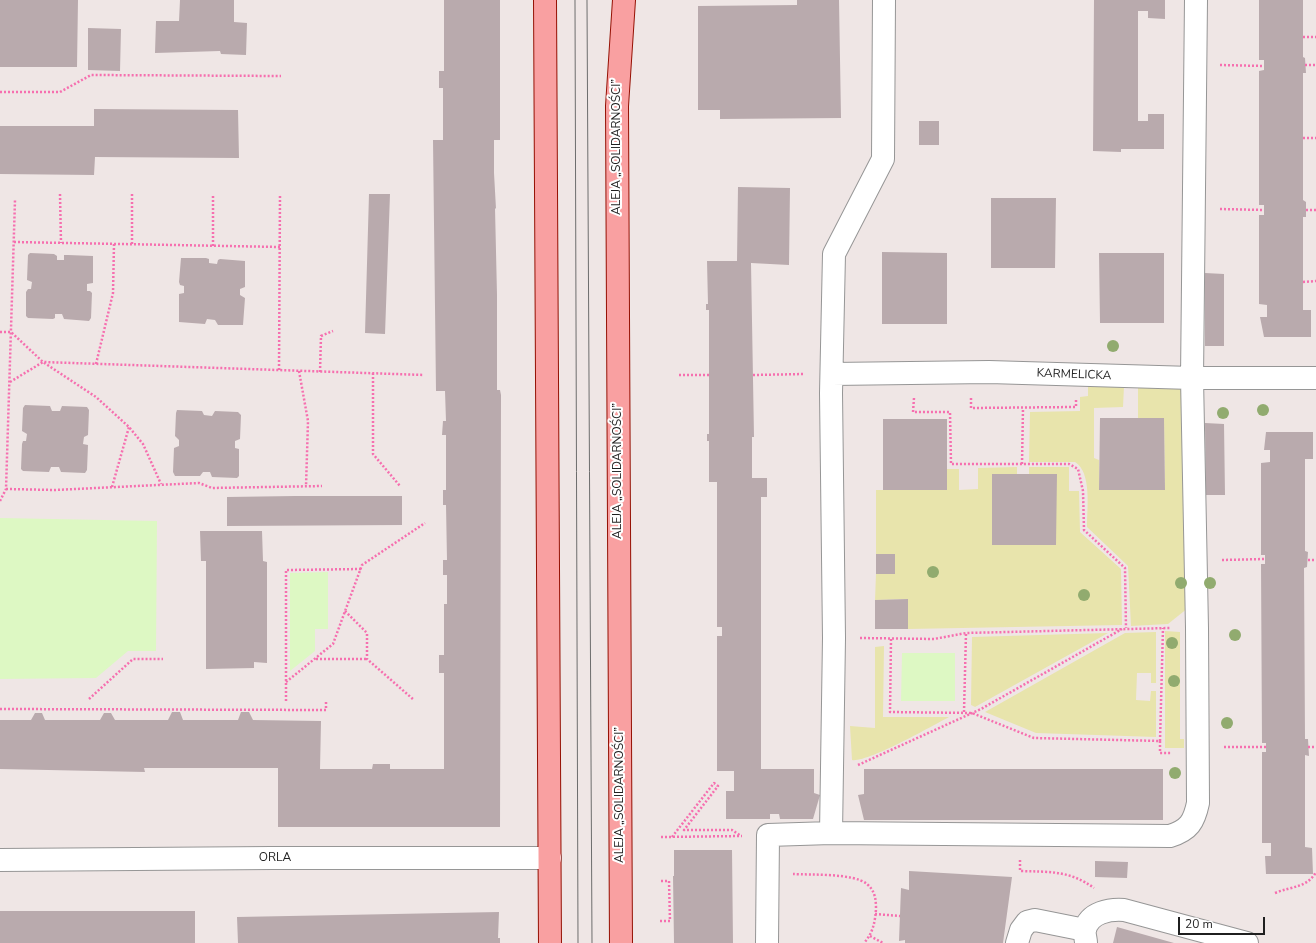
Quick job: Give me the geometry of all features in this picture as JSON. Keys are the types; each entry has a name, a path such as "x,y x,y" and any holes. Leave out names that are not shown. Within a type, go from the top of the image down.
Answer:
{"main road":[{"path":"545,0 550,943"},
{"name":"ALEJA „SOLIDARNOŚCI”","path":"621,943 617,106 624,0"}],"street":[{"path":"831,833 834,638 832,374 834,254 883,159 884,0"},
{"path":"767,943 768,835 831,833 1170,836 1181,833 1190,827 1196,815 1198,803 1197,628 1192,378 1196,0"},
{"name":"KARMELICKA","path":"832,374 989,372 1192,378 1316,378"},
{"name":"ORLA","path":"0,860 550,858"},
{"path":"1017,943 1021,930 1026,922 1035,920 1086,936 1092,918 1102,911 1112,909 1124,910 1247,943"}],"path":[{"path":"1303,37 1316,37"},
{"path":"1305,65 1316,65"},
{"path":"1241,66 1264,66"},
{"path":"0,92 60,92 91,75 281,76"},
{"path":"1303,138 1316,138"},
{"path":"60,194 61,243"},
{"path":"132,194 132,244"},
{"path":"213,194 213,246"},
{"path":"279,370 280,194"},
{"path":"0,501 6,489 15,200"},
{"path":"1244,209 1264,210"},
{"path":"1306,210 1316,210"},
{"path":"14,242 280,247"},
{"path":"96,364 113,293 114,244"},
{"path":"1303,282 1316,282"},
{"path":"320,372 320,336 333,331"},
{"path":"0,332 11,332 43,362 96,397 129,427 143,444 161,484"},
{"path":"10,382 43,362 424,375"},
{"path":"299,371 308,421 306,486"},
{"path":"373,373 374,454 400,486"},
{"path":"753,375 832,374"},
{"path":"679,375 709,375"},
{"path":"971,396 971,408 1076,408 1076,400"},
{"path":"1022,464 1023,408"},
{"path":"913,412 950,412 950,464 1069,464 1078,470 1083,491 1084,530 1125,568 1126,628"},
{"path":"112,487 129,427"},
{"path":"6,489 55,490 199,483 212,488 322,486"},
{"path":"286,682 333,644 362,569 362,565 425,523"},
{"path":"1228,560 1265,559"},
{"path":"1308,560 1314,560"},
{"path":"286,701 286,570 362,569"},
{"path":"346,611 367,633 367,659"},
{"path":"834,638 934,639 966,633 1123,628 1197,628"},
{"path":"832,765 856,766 972,713 1123,628"},
{"path":"1162,628 1160,753 1198,752"},
{"path":"964,712 966,633"},
{"path":"891,639 890,712 972,713 1034,738 1160,741"},
{"path":"89,699 133,658 163,659"},
{"path":"314,659 367,659 414,700"},
{"path":"0,709 326,710 326,702"},
{"path":"1226,747 1266,747"},
{"path":"1308,747 1315,747"},
{"path":"672,837 714,783 718,786 684,830 732,830 741,836"},
{"path":"661,837 723,837"},
{"path":"1020,857 1020,871 1066,874 1078,877 1096,889 1102,900 1102,911"},
{"path":"1276,893 1292,886 1303,885 1308,882 1316,872"},
{"path":"802,874 853,878 865,882 872,889 876,898 876,914 870,936 864,943"},
{"path":"660,921 670,921 671,902 669,881 661,881"},
{"path":"876,914 900,916"},
{"path":"870,936 883,943"}],"shaded area":[{"path":"1088,386 1124,386 1123,407 1094,408 1094,458 1099,460 1099,490 1165,490 1164,418 1138,418 1138,387 1180,388 1184,392 1188,608 1168,624 1131,626 1128,566 1087,527 1088,501 1086,482 1080,467 1075,462 1029,462 1030,412 1080,411 1080,397 1088,396"},
{"path":"1017,467 1017,474 992,474 992,545 1056,545 1056,491 1029,474 1029,467 1069,467 1069,491 1079,491 1080,532 1121,569 1122,625 908,629 908,599 875,600 876,574 895,574 895,554 876,554 876,490 947,490 947,469 959,469 959,490 978,489 978,468"},
{"path":"1165,631 1180,632 1180,739 1184,739 1184,748 1165,748"},
{"path":"1156,632 1156,683 1151,683 1151,673 1137,673 1136,700 1150,701 1151,691 1156,691 1156,737 1036,733 985,712 1125,633"},
{"path":"1108,633 975,707 971,705 972,637"},
{"path":"884,646 883,717 949,717 885,750 871,756 852,760 850,726 875,728 875,647"}],"green space":[{"path":"0,518 157,521 156,651 128,651 96,678 0,679"},
{"path":"328,572 328,629 315,629 315,651 290,671 290,573"},
{"path":"902,653 955,653 955,701 901,701"}],"building":[{"path":"0,0 78,0 77,67 0,67"},
{"path":"180,0 234,0 234,22 247,23 246,55 221,54 220,51 155,53 156,21 179,21"},
{"path":"444,0 500,0 500,140 494,140 494,173 496,209 495,208 497,390 500,390 501,395 500,827 278,827 278,768 144,768 145,772 0,769 0,720 31,720 35,713 42,713 45,720 100,720 104,713 111,713 115,720 168,720 172,712 180,712 183,720 238,720 241,712 249,712 253,720 321,721 320,769 372,769 373,764 390,764 390,769 444,769 444,673 439,673 439,655 444,655 444,604 447,604 447,575 443,575 443,560 447,560 446,505 443,505 443,490 446,490 446,435 442,435 443,421 446,421 445,391 436,391 433,140 443,140 443,88 439,88 439,71 444,71"},
{"path":"797,0 839,0 841,118 720,119 720,110 698,110 698,6 797,5"},
{"path":"1094,0 1165,0 1165,19 1148,18 1148,11 1138,11 1138,121 1148,121 1148,114 1164,114 1164,149 1121,149 1121,152 1093,151"},
{"path":"1259,0 1303,0 1303,57 1305,58 1306,73 1303,73 1303,200 1306,202 1306,217 1303,217 1303,310 1311,310 1311,337 1264,337 1260,317 1267,317 1267,305 1259,304 1259,215 1264,215 1264,205 1259,205 1259,71 1264,70 1264,60 1259,60"},
{"path":"88,28 121,29 120,71 88,70"},
{"path":"94,109 238,110 239,158 95,157 94,175 0,174 0,126 94,126"},
{"path":"919,121 939,121 939,145 919,145"},
{"path":"738,187 790,188 789,265 751,263 754,437 752,437 752,478 767,478 767,497 761,497 761,769 814,769 814,793 820,795 813,819 780,819 779,814 770,814 770,819 726,819 726,791 734,791 734,771 717,771 717,636 722,636 722,627 717,627 717,482 709,482 709,441 707,441 707,434 709,434 709,310 706,310 706,304 708,304 707,261 737,261"},
{"path":"369,194 390,194 385,334 365,333"},
{"path":"991,198 1056,198 1055,268 991,268"},
{"path":"882,252 947,253 947,324 882,324"},
{"path":"30,253 54,254 57,256 57,260 64,260 64,255 93,256 93,283 87,284 87,291 92,293 91,318 89,321 64,319 62,314 55,314 55,318 53,319 28,318 26,316 26,292 28,289 31,289 32,282 27,280 28,255"},
{"path":"1099,253 1164,253 1164,323 1100,323"},
{"path":"181,258 206,258 209,259 209,263 217,264 218,260 220,259 245,261 245,287 240,289 240,295 245,298 243,325 218,325 215,320 207,319 205,324 179,322 179,294 184,293 184,286 180,285 179,282"},
{"path":"1205,273 1224,274 1224,346 1205,346"},
{"path":"25,405 50,406 52,411 60,411 62,406 87,407 89,410 88,435 84,437 83,444 88,445 87,470 85,473 61,472 59,467 51,467 49,472 23,471 21,469 22,444 23,441 26,441 27,434 22,431 23,408"},
{"path":"177,410 202,411 204,415 212,416 215,411 238,412 241,415 240,439 235,441 235,448 239,449 239,476 237,478 212,477 210,472 203,472 200,476 175,476 173,472 174,448 179,446 179,440 175,436"},
{"path":"1100,418 1164,418 1165,490 1099,490"},
{"path":"883,419 947,419 947,490 883,490"},
{"path":"1205,423 1224,424 1225,495 1206,495"},
{"path":"1266,432 1313,432 1313,459 1305,459 1305,551 1308,552 1307,567 1304,568 1305,739 1308,739 1309,756 1305,755 1305,847 1312,848 1313,874 1266,874 1265,856 1271,856 1271,843 1262,843 1262,752 1266,752 1266,743 1262,743 1261,564 1265,564 1265,555 1261,555 1261,463 1270,462 1270,450 1264,450"},
{"path":"992,474 1057,474 1056,545 992,545"},
{"path":"402,496 402,525 227,526 227,497"},
{"path":"200,531 262,531 263,561 267,562 267,663 254,662 254,668 206,669 206,561 201,561"},
{"path":"876,554 895,554 895,574 876,574"},
{"path":"908,599 908,629 875,629 875,600"},
{"path":"864,769 1163,769 1163,820 864,820 858,795 864,794"},
{"path":"674,850 732,850 733,943 674,943"},
{"path":"1095,861 1128,862 1127,878 1095,877"},
{"path":"909,871 1012,877 1003,943 905,943 905,940 899,941 901,888 909,890"},
{"path":"0,911 195,911 195,943 0,943"},
{"path":"499,912 498,938 500,938 500,943 238,943 237,917"},
{"path":"1117,927 1174,943 1113,943"}],"tram line":[{"path":"575,0 578,943"},
{"path":"587,0 592,943"}]}
